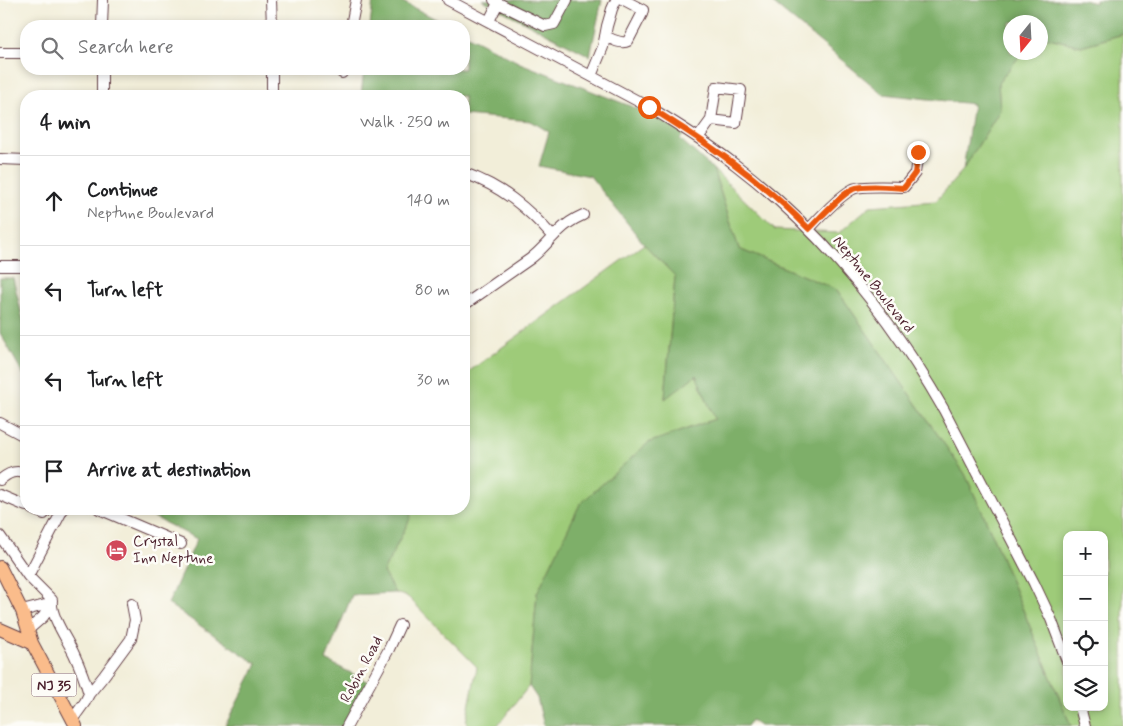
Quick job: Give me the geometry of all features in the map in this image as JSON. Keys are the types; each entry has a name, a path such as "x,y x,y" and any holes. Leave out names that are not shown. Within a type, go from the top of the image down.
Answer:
{"main road":[{"name":"NJ 35","path":"0,567 22,611 32,643 74,723"},
{"path":"0,629 32,643"}],"street":[{"path":"102,0 102,20"},
{"path":"271,0 272,20"},
{"path":"351,20 356,0"},
{"name":"Neptune Boulevard","path":"448,0 649,107 698,138 761,185 809,229 857,282 896,333 928,382 1034,583 1051,619 1063,651"},
{"path":"488,22 496,1 545,26 554,24 567,0"},
{"path":"591,76 603,47 616,0"},
{"path":"605,36 620,43 628,41 643,10 624,0"},
{"path":"0,53 20,53"},
{"path":"102,75 102,90"},
{"path":"272,75 272,90"},
{"path":"698,138 711,120"},
{"path":"809,229 836,202 854,188 904,188 915,173 918,152"},
{"path":"0,159 20,160"},
{"path":"470,176 492,185 516,201 553,237"},
{"path":"470,301 541,251 570,222 582,215"},
{"path":"0,266 20,266"},
{"path":"0,423 20,434"},
{"path":"0,480 8,473 20,471"},
{"path":"0,494 20,503"},
{"path":"28,576 60,515"},
{"path":"113,515 181,544"},
{"path":"0,536 28,576 52,600 51,606 43,617 28,630"},
{"path":"74,723 89,694 132,639 135,620 132,604"},
{"path":"22,611 46,605 51,606"},
{"path":"51,606 84,676 89,694"},
{"name":"Robin Road","path":"347,726 400,625"},
{"path":"1081,711 1085,726"}],"green space":[{"path":"373,0 399,0 437,20 371,20"},
{"path":"482,0 602,0 590,56"},
{"path":"769,0 1083,0 1095,3 1095,0 1123,0 1123,34 1081,46 1048,38 1048,15 1003,15 1003,60 1016,60 998,83 1000,110 963,170 973,104 883,94"},
{"path":"1123,34 1123,726 1071,726 1065,711 1108,711 1108,531 1063,531 1063,707 965,474 837,290 739,249 713,169 775,230 839,233 870,206 936,201 963,170 1000,110 998,83 1016,60 1048,60 1048,38 1081,46"},
{"path":"470,37 520,63 689,129 680,139 713,169 739,249 837,290 965,474 985,518 1063,707 1063,711 1065,711 1071,726 760,726 751,720 747,726 544,726 537,698 529,686 537,593 580,504 648,443 715,419 696,375 665,399 675,276 644,244 590,176 539,166 549,132 531,121 470,116 470,90 362,90 363,75 470,75"},
{"path":"644,244 675,276 665,398 696,374 715,419 648,443 537,593 529,686 497,726 469,726 466,722 477,667 408,597 395,593 383,572 410,515 470,515 470,371"},
{"path":"0,278 13,278 20,307 20,368 0,333"},
{"path":"150,515 410,515 383,572 395,593 352,595 326,660 370,683 349,726 225,726 257,664 168,604 197,539"}],"place":[{"name":"Crystal Inn Neptune","path":"117,550"}],"route":[{"path":"649,107 698,138 737,166 781,202 809,229 836,202 854,188 904,188 915,173 918,152"}]}
